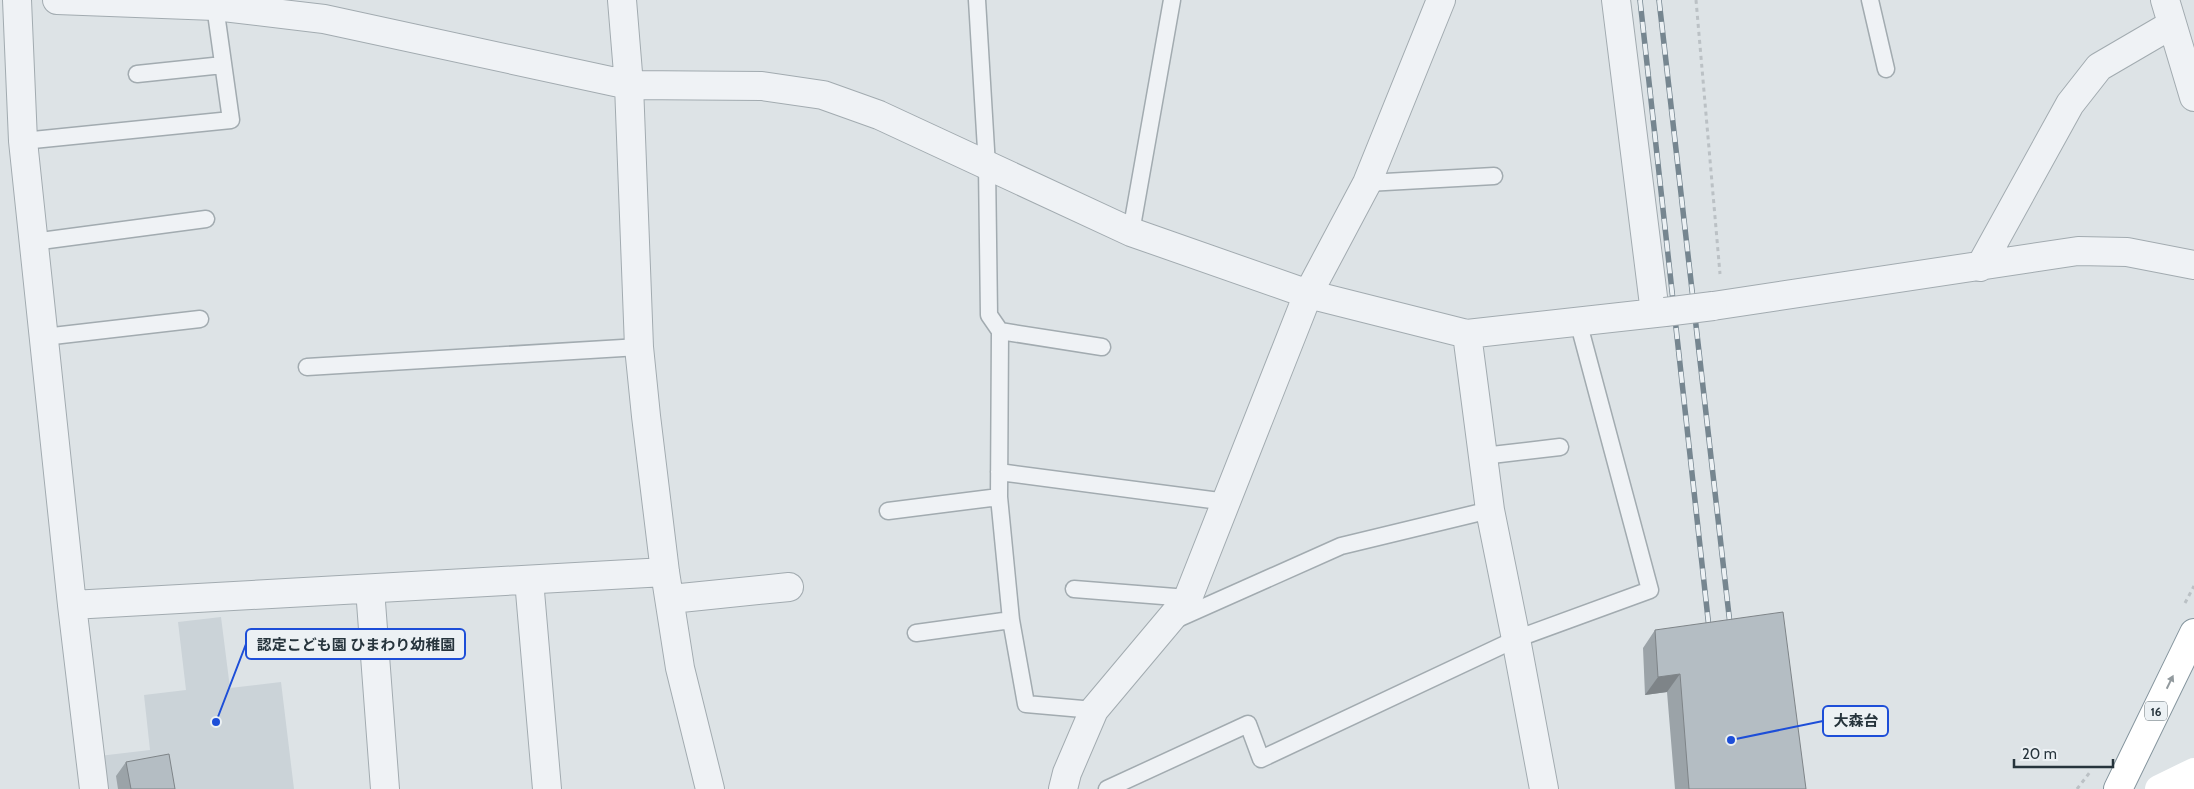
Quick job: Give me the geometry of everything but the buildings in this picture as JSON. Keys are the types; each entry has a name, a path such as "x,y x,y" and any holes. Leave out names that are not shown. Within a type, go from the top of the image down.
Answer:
{"main road":[{"name":"16","path":"2118,789 2194,633"},
{"path":"2159,789 2194,772"},
{"path":"2190,789 2194,782"}],"street":[{"path":"0,2 10,0"},
{"path":"17,0 23,141 72,605 94,789"},
{"path":"56,0 215,6 324,19 629,85 762,86 823,95 879,116 1131,232 1308,294 1467,334 1718,305 2078,251 2127,252 2194,265"},
{"path":"622,0 629,85 639,347 665,572 671,598 680,668 710,789"},
{"path":"1063,789 1067,774 1094,710 1170,622 1188,598 1308,294 1367,184 1441,0"},
{"path":"1616,0 1660,312"},
{"path":"1980,267 2070,104 2099,67 2168,12 2192,84"},
{"path":"1467,334 1490,510 1544,789"},
{"path":"72,605 665,572"},
{"path":"529,580 547,789"},
{"path":"671,598 789,587"},
{"path":"370,588 385,789"}],"lane":[{"path":"977,0 987,166 989,315 1000,331 999,497 1011,620 1026,704 1094,710"},
{"path":"1131,232 1172,0"},
{"path":"1870,0 1886,69"},
{"path":"23,141 230,120 215,6"},
{"path":"137,74 223,66"},
{"path":"1367,184 1494,176"},
{"path":"33,242 206,219"},
{"path":"44,337 200,319"},
{"path":"1107,789 1248,724 1261,759 1516,639 1650,590 1578,321"},
{"path":"1000,331 1102,347"},
{"path":"308,367 639,347"},
{"path":"1483,456 1560,447"},
{"path":"999,472 1227,502"},
{"path":"888,511 999,497"},
{"path":"1170,622 1341,546 1490,510"},
{"path":"1074,589 1188,598"},
{"path":"916,633 1011,620"}],"path":[{"path":"1696,0 1718,305"}],"shaded area":[{"path":"221,617 230,688 281,682 294,789 104,789 99,756 150,750 144,695 186,690 178,622"}],"railway":[{"path":"1640,0 1710,637"},
{"path":"1659,0 1731,633"}],"place":[{"name":"認定こども園 ひまわり幼稚園","path":"216,722"},
{"name":"大森台","path":"1731,740"}]}
